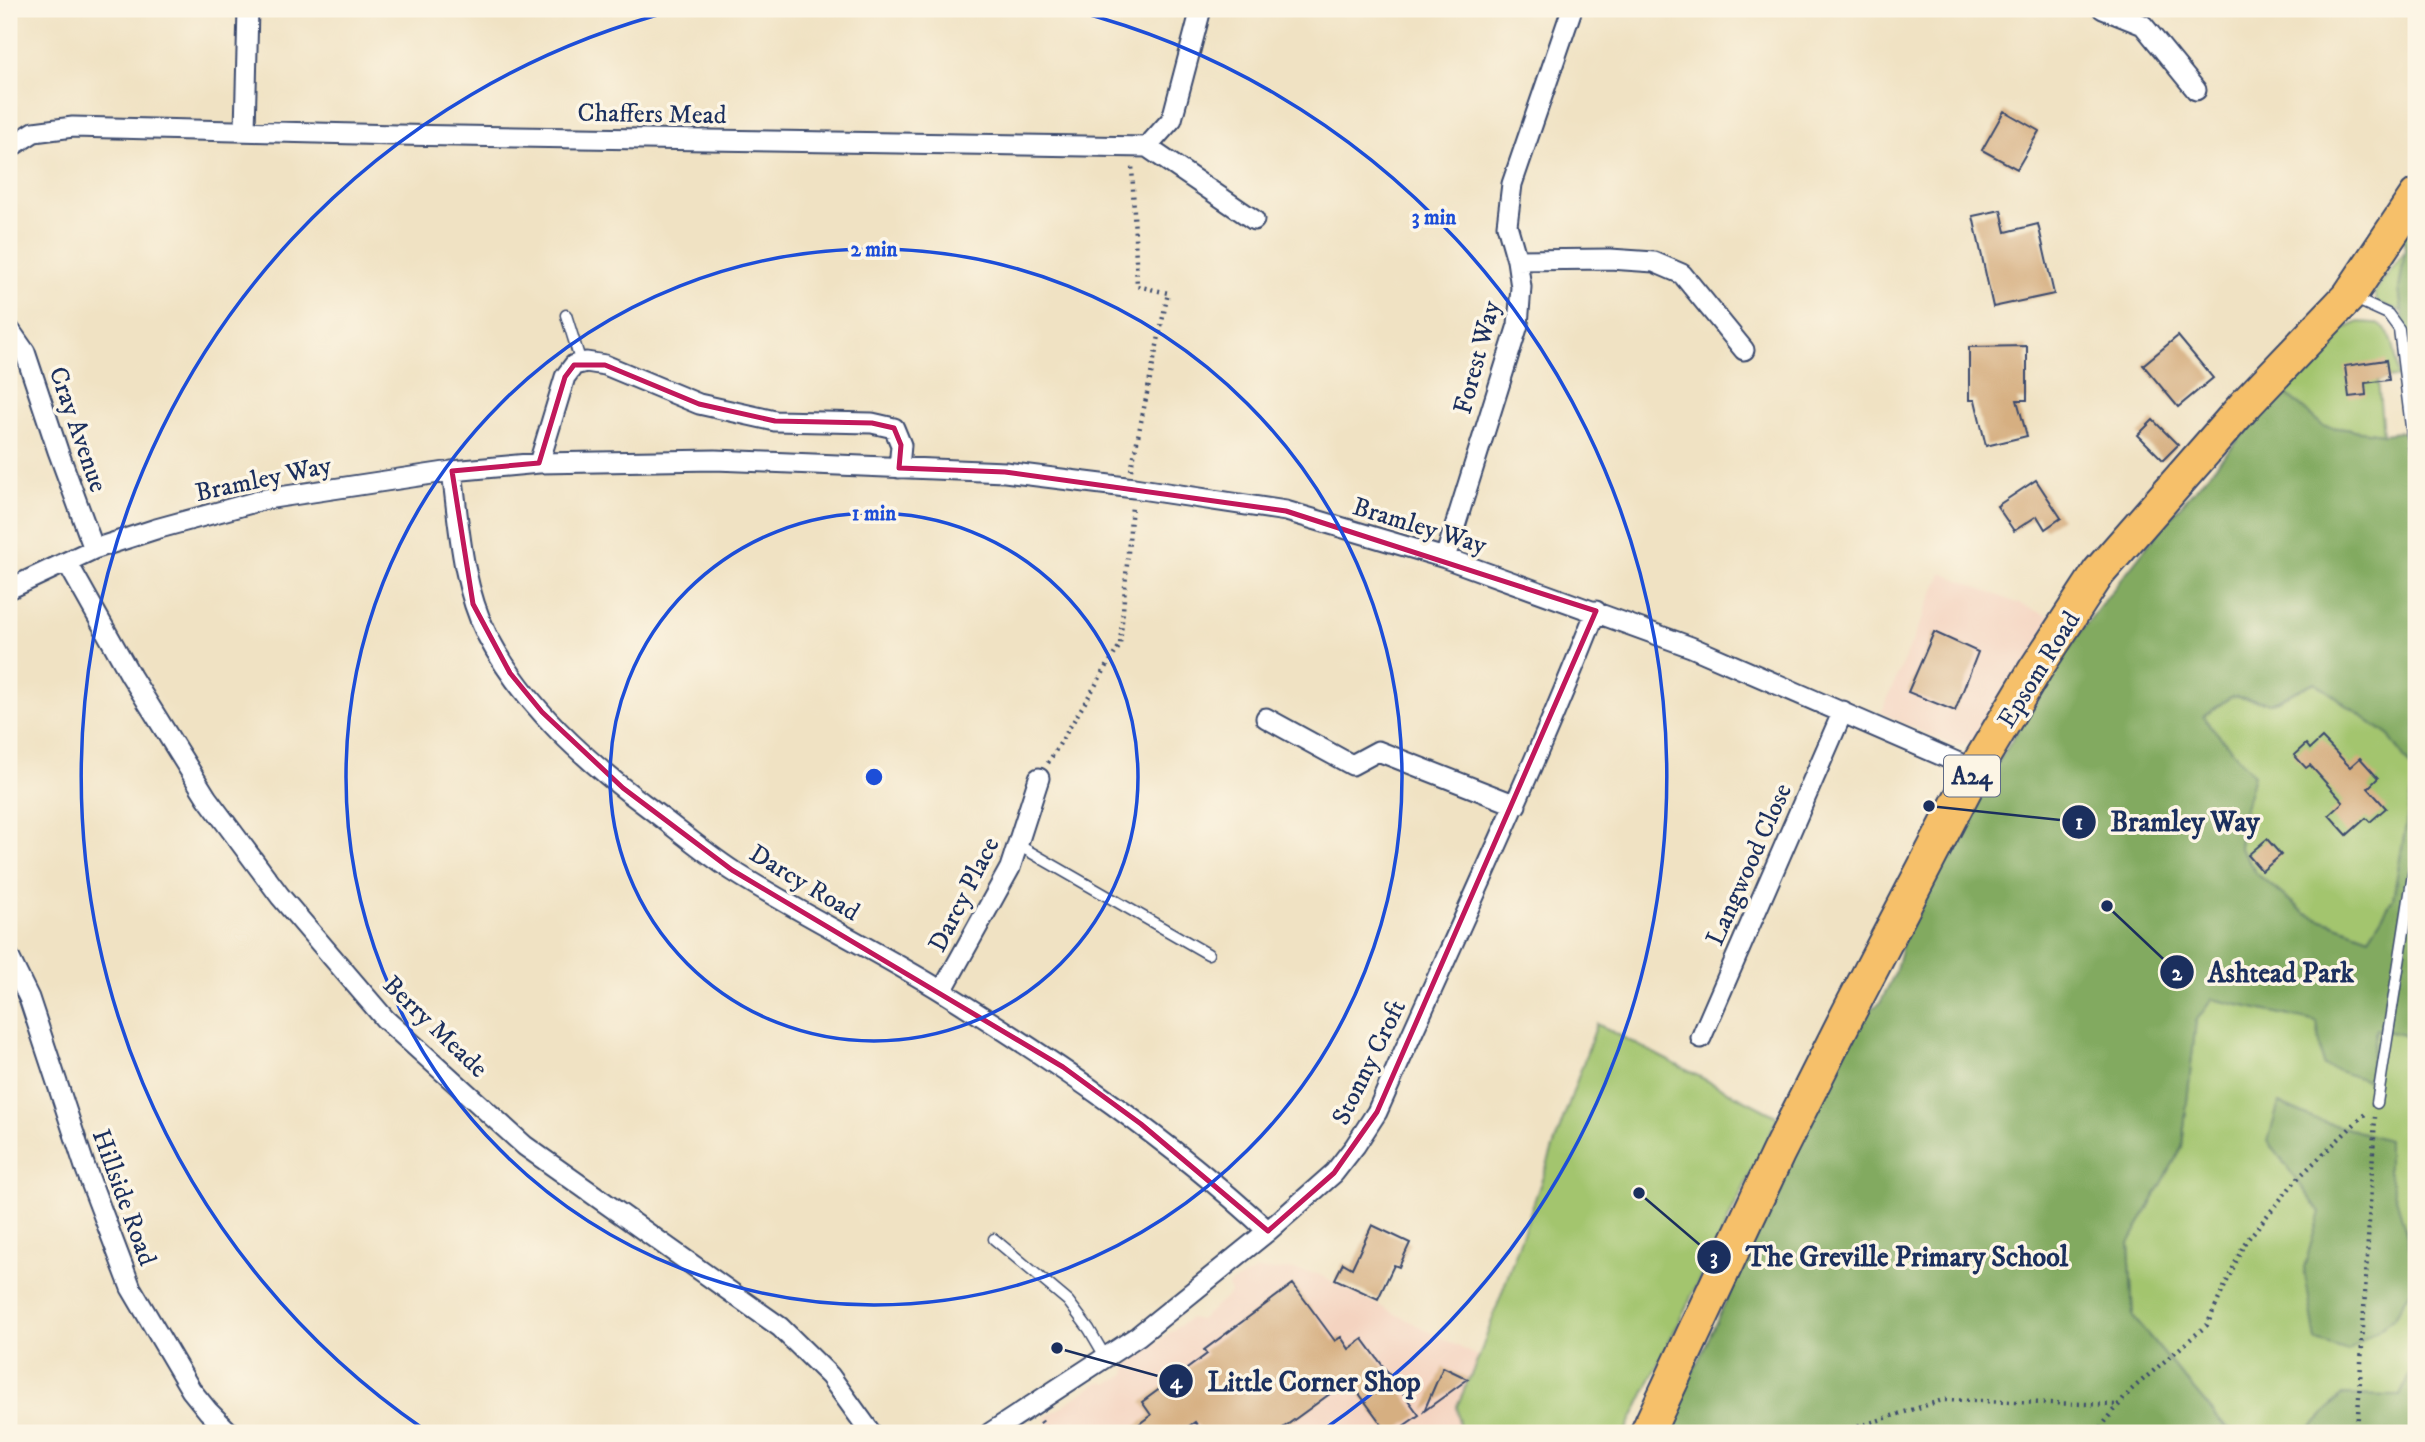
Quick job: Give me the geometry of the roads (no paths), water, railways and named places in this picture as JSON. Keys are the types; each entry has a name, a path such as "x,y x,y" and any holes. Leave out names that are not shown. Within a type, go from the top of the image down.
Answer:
{"highway":[{"name":"Epsom Road","path":"1647,1433 1778,1153 1848,1014 1975,770 2035,670 2099,572 2245,405 2349,296 2416,196"}],"street":[{"path":"245,130 248,9"},
{"path":"1201,9 1172,119 1139,147 1254,220"},
{"name":"Forest Way","path":"1445,558 1518,325 1521,287 1507,225 1511,184 1572,9"},
{"path":"2103,9 2143,25 2196,90"},
{"name":"Chaffers Mead","path":"9,148 34,132 73,127 1139,147"},
{"path":"1517,260 1654,262 1682,274 1745,350"},
{"name":"Cray Avenue","path":"9,329 25,352 94,549"},
{"path":"539,463 565,377 574,365 582,363 605,365 699,404 775,421 872,422 894,428 901,445 899,468"},
{"name":"Bramley Way","path":"9,589 94,549 266,499 452,471 539,463 715,460 1005,472 1286,511 1445,558 1691,647 1975,770"},
{"name":"Darcy Road","path":"452,471 462,551 473,604 488,637 510,673 583,756 732,870 942,991 1063,1068 1141,1124 1268,1231"},
{"name":"Berry Meade","path":"68,562 131,676 207,798 280,896 385,1019 525,1146 780,1327 830,1376 871,1433"},
{"name":"Stonny Croft","path":"990,1433 1138,1336 1268,1231 1334,1172 1355,1146 1377,1112 1516,805 1596,611"},
{"name":"Langwood Close","path":"1702,1038 1843,711"},
{"path":"1265,718 1352,765 1378,751 1516,805"},
{"name":"Darcy Place","path":"942,991 1010,868 1039,778"},
{"name":"Hillside Road","path":"9,957 29,998 85,1167 131,1288 191,1390 230,1433"}],"lane":[{"path":"2349,296 2388,314 2399,328 2416,468"},
{"path":"566,314 582,363"},
{"path":"1018,845 1208,954"},
{"path":"2377,1103 2416,855"},
{"path":"994,1239 1068,1301 1106,1358"}],"place":[{"name":"Bramley Way","path":"1929,806"},
{"name":"Ashtead Park","path":"2107,906"},
{"name":"The Greville Primary School","path":"1639,1193"},
{"name":"Little Corner Shop","path":"1057,1348"}]}
